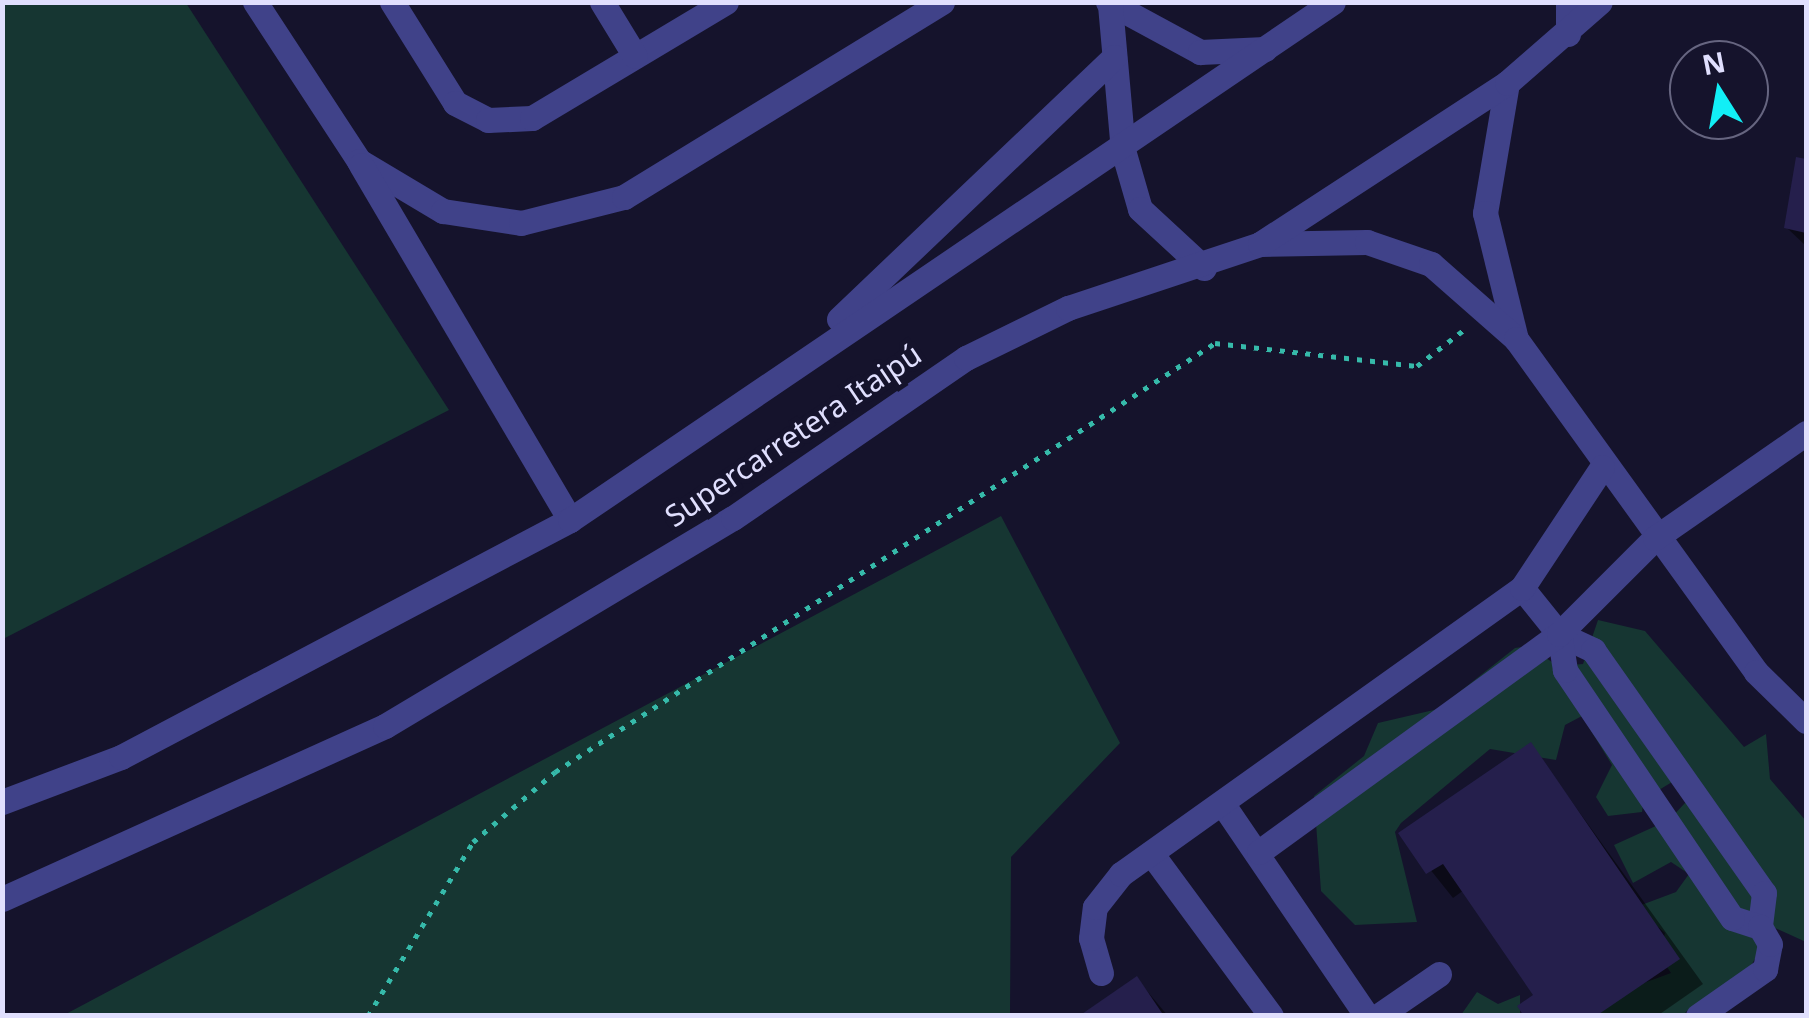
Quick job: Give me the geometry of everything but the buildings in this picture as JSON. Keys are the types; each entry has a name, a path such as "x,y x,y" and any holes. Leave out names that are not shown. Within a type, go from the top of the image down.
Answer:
{"street":[{"path":"255,2 358,161 570,520"},
{"path":"392,2 456,103 488,120 532,118 726,2"},
{"path":"602,2 635,56"},
{"path":"358,161 443,211 522,223 624,197 942,2"},
{"name":"Supercarretera Itaipú","path":"2,802 121,757 570,520 1123,150 1333,2"},
{"path":"1568,2 1568,34"},
{"name":"Supercarretera Itaipú","path":"2,898 385,726 733,518 966,358 1068,308 1204,268 1260,244 1507,83 1568,34 1600,2"},
{"path":"1109,4 1200,52 1268,49"},
{"path":"1109,4 1123,150 1140,209 1204,268"},
{"path":"728,413 868,294 1114,57"},
{"path":"1507,83 1486,213 1516,339"},
{"path":"1260,244 1366,242 1431,264 1516,339 1602,467 1756,672 1806,720"},
{"path":"1259,852 1560,634 1655,538 1806,433"},
{"path":"1101,973 1091,938 1096,907 1151,853 1522,588 1602,467"},
{"path":"1522,588 1560,634 1593,650 1764,893 1760,927 1770,944 1765,969 1698,1016"},
{"path":"1560,634 1565,670 1732,918 1760,927"},
{"path":"1222,803 1259,852 1367,1016"},
{"path":"1151,853 1270,1016"},
{"path":"1378,1016 1439,974"}],"path":[{"path":"368,1016 473,842 555,772 1215,343 1417,366 1486,312"}],"green space":[{"path":"3,2 186,3 449,410 3,639"},
{"path":"1001,516 1120,743 1011,857 1010,1015 64,1015"},
{"path":"1598,620 1645,631 1744,747 1766,734 1770,779 1806,821 1806,942 1773,927 1723,1015 1691,1007 1683,1015 1557,1015 1671,973 1659,955 1665,933 1636,907 1676,892 1689,874 1671,862 1633,883 1614,845 1669,820 1700,787 1687,773 1644,799 1642,812 1608,816 1596,797 1612,765 1582,716 1565,725 1556,760 1490,749 1401,823 1395,832 1417,922 1355,925 1321,891 1314,796 1364,756 1378,723 1438,709 1515,648 1528,646 1558,666 1583,664"},
{"path":"1477,992 1498,1004 1520,995 1520,1015 1461,1015"}]}
